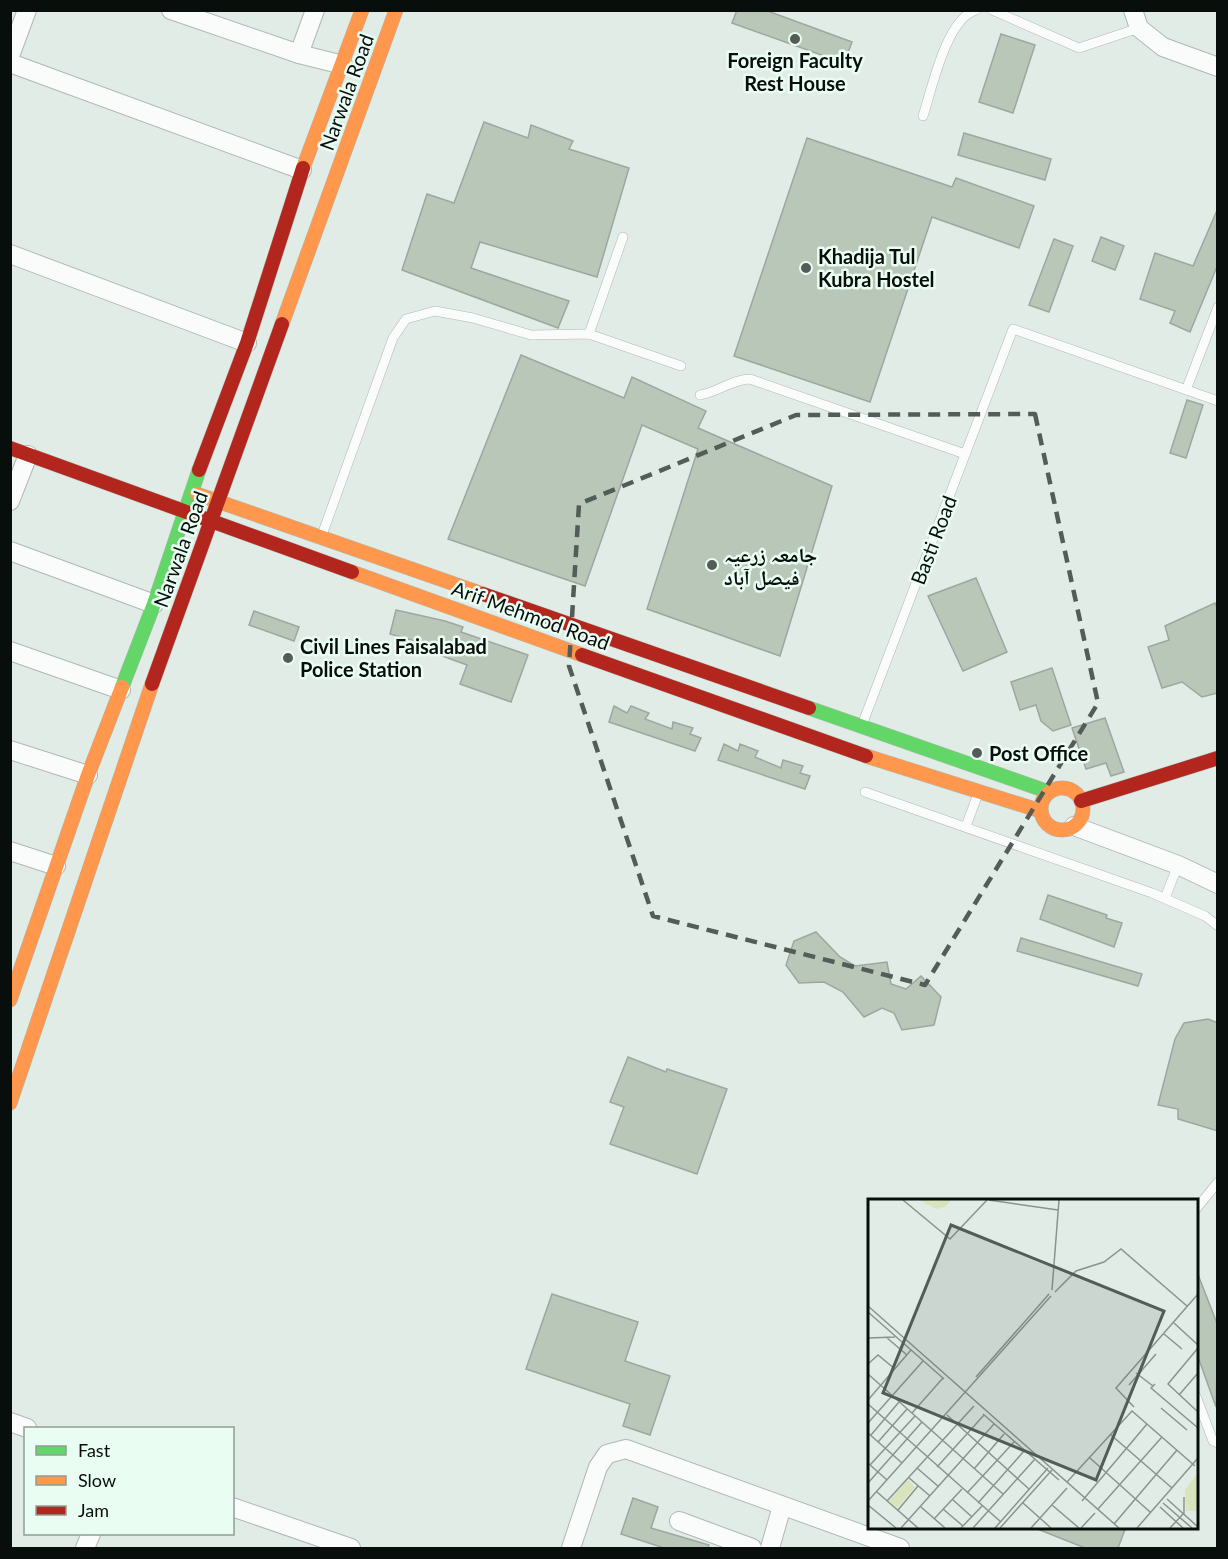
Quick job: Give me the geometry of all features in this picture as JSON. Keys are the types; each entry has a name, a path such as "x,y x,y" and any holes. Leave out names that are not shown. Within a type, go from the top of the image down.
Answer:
{"street":[{"path":"10,56 27,10"},
{"path":"299,54 315,10"},
{"name":"Narwala Road","path":"10,1000 19,945 56,866 88,775 154,604 191,492 247,343 302,170 362,10"},
{"name":"Narwala Road","path":"10,1103 152,683 396,10"},
{"path":"180,12 299,54 343,65"},
{"path":"1136,19 1163,47 1218,67"},
{"path":"10,63 302,170"},
{"path":"10,254 247,343"},
{"name":"Arif Mehmod Road","path":"10,448 212,519 797,733 857,740 979,792 1041,812"},
{"path":"10,501 28,454"},
{"path":"191,492 806,708 857,740 1048,792 1067,789 1081,801 1082,815 1074,826 1068,829 1054,828 1048,824 1041,812 1048,792"},
{"path":"10,551 154,604"},
{"path":"398,587 405,567"},
{"path":"628,671 636,648"},
{"path":"10,651 121,690"},
{"path":"797,733 806,708"},
{"path":"10,750 88,775"},
{"path":"1081,801 1218,758"},
{"path":"1074,826 1178,865 1218,884"},
{"path":"10,851 56,866"},
{"path":"10,1422 24,1427"},
{"path":"571,1548 598,1467 607,1454 626,1449 900,1548"},
{"path":"770,1548 782,1506"},
{"path":"234,1508 316,1543 351,1548"},
{"path":"679,1521 753,1548"}],"lane":[{"path":"923,117 949,36 967,13 976,10"},
{"path":"992,10 1078,48 1136,19"},
{"path":"589,334 623,237"},
{"path":"1218,307 1186,390 1218,401"},
{"path":"321,537 393,338 406,319 435,310 531,335 589,334 681,366"},
{"name":"Basti Road","path":"857,740 1013,329 1186,390"},
{"path":"700,396 717,392 743,379 750,379 966,454"},
{"path":"865,792 1164,898 1205,916 1218,926"},
{"path":"966,826 979,792"},
{"path":"1164,898 1178,865"},
{"path":"1198,1208 1218,1182"},
{"path":"1198,1399 1213,1441 1218,1443"}],"highlighted area":[{"path":"1035,414 1098,703 925,985 653,916 569,666 579,504 796,415"}],"building":[{"path":"737,10 765,10 852,42 844,63 732,23"},
{"path":"1001,34 1035,45 1013,113 979,102"},
{"path":"484,122 528,138 531,125 573,141 569,149 629,168 597,277 480,242 471,268 569,301 558,328 402,270 427,194 454,203"},
{"path":"964,133 1051,159 1045,180 958,155"},
{"path":"807,138 952,187 956,178 1034,206 1019,248 932,217 870,402 734,356"},
{"path":"1218,208 1218,264 1190,332 1170,323 1175,311 1140,299 1155,253 1193,266"},
{"path":"1101,237 1124,246 1115,270 1092,261"},
{"path":"1054,239 1073,246 1049,312 1029,305"},
{"path":"521,355 624,398 632,377 706,411 698,428 832,486 780,656 647,609 698,449 642,425 585,586 448,539"},
{"path":"1187,400 1203,405 1186,458 1170,453"},
{"path":"976,578 1007,652 963,671 928,596"},
{"path":"1215,603 1218,610 1218,693 1202,697 1182,682 1162,688 1148,647 1169,640 1165,626"},
{"path":"396,610 463,627 461,632 528,655 511,702 460,684 467,665 434,653 436,647 390,634"},
{"path":"254,611 299,627 294,641 249,625"},
{"path":"1052,668 1071,725 1053,731 1041,721 1036,705 1020,710 1011,682"},
{"path":"614,706 627,713 631,706 649,713 645,719 672,729 673,722 693,728 690,734 701,738 695,751 609,722"},
{"path":"1105,718 1124,772 1111,776 1106,763 1086,769 1072,728"},
{"path":"724,744 738,751 740,744 758,751 755,757 781,768 783,760 803,766 800,773 810,776 805,789 718,760"},
{"path":"1048,895 1107,915 1106,918 1122,923 1114,947 1040,919"},
{"path":"816,932 840,957 855,966 887,962 891,984 906,989 921,976 941,997 934,1025 902,1030 894,1013 882,1008 864,1017 843,992 824,982 799,983 786,965 794,941"},
{"path":"1021,938 1142,974 1138,986 1017,951"},
{"path":"1208,1019 1218,1023 1218,1131 1178,1119 1178,1109 1158,1105 1175,1039 1184,1023"},
{"path":"628,1057 666,1072 667,1069 727,1089 697,1174 610,1144 624,1107 610,1102"},
{"path":"1198,1275 1218,1326 1216,1407 1198,1357"},
{"path":"552,1294 638,1322 625,1361 670,1376 650,1435 623,1426 630,1404 526,1369"},
{"path":"633,1498 658,1507 651,1528 709,1545 708,1548 664,1548 621,1534"},
{"path":"1038,1529 1125,1529 1118,1548 1085,1548"}],"traffic: fast":[{"path":"122,687 154,604 199,470"},
{"path":"809,708 1049,792"}],"traffic: slow":[{"path":"303,168 362,10"},
{"path":"282,324 396,10"},
{"path":"197,494 483,594"},
{"path":"352,572 582,655"},
{"path":"10,1103 152,684"},
{"path":"10,1000 88,775 122,687"},
{"path":"866,756 1041,811"},
{"path":"1062,788 1077,794 1083,809 1077,824 1062,830 1047,824 1041,809 1047,794 1062,788"}],"traffic: jam":[{"path":"199,470 247,343 303,168"},
{"path":"152,684 282,324"},
{"path":"10,448 352,572"},
{"path":"483,594 809,708"},
{"path":"582,655 866,756"},
{"path":"1081,801 1218,758"}],"place":[{"name":"Foreign Faculty Rest House","path":"795,39"},
{"name":"Khadija Tul Kubra Hostel","path":"806,268"},
{"name":"جامعہ زرعیہ فیصل آباد","path":"712,565"},
{"name":"Civil Lines Faisalabad Police Station","path":"288,658"},
{"name":"Post Office","path":"977,753"}]}
